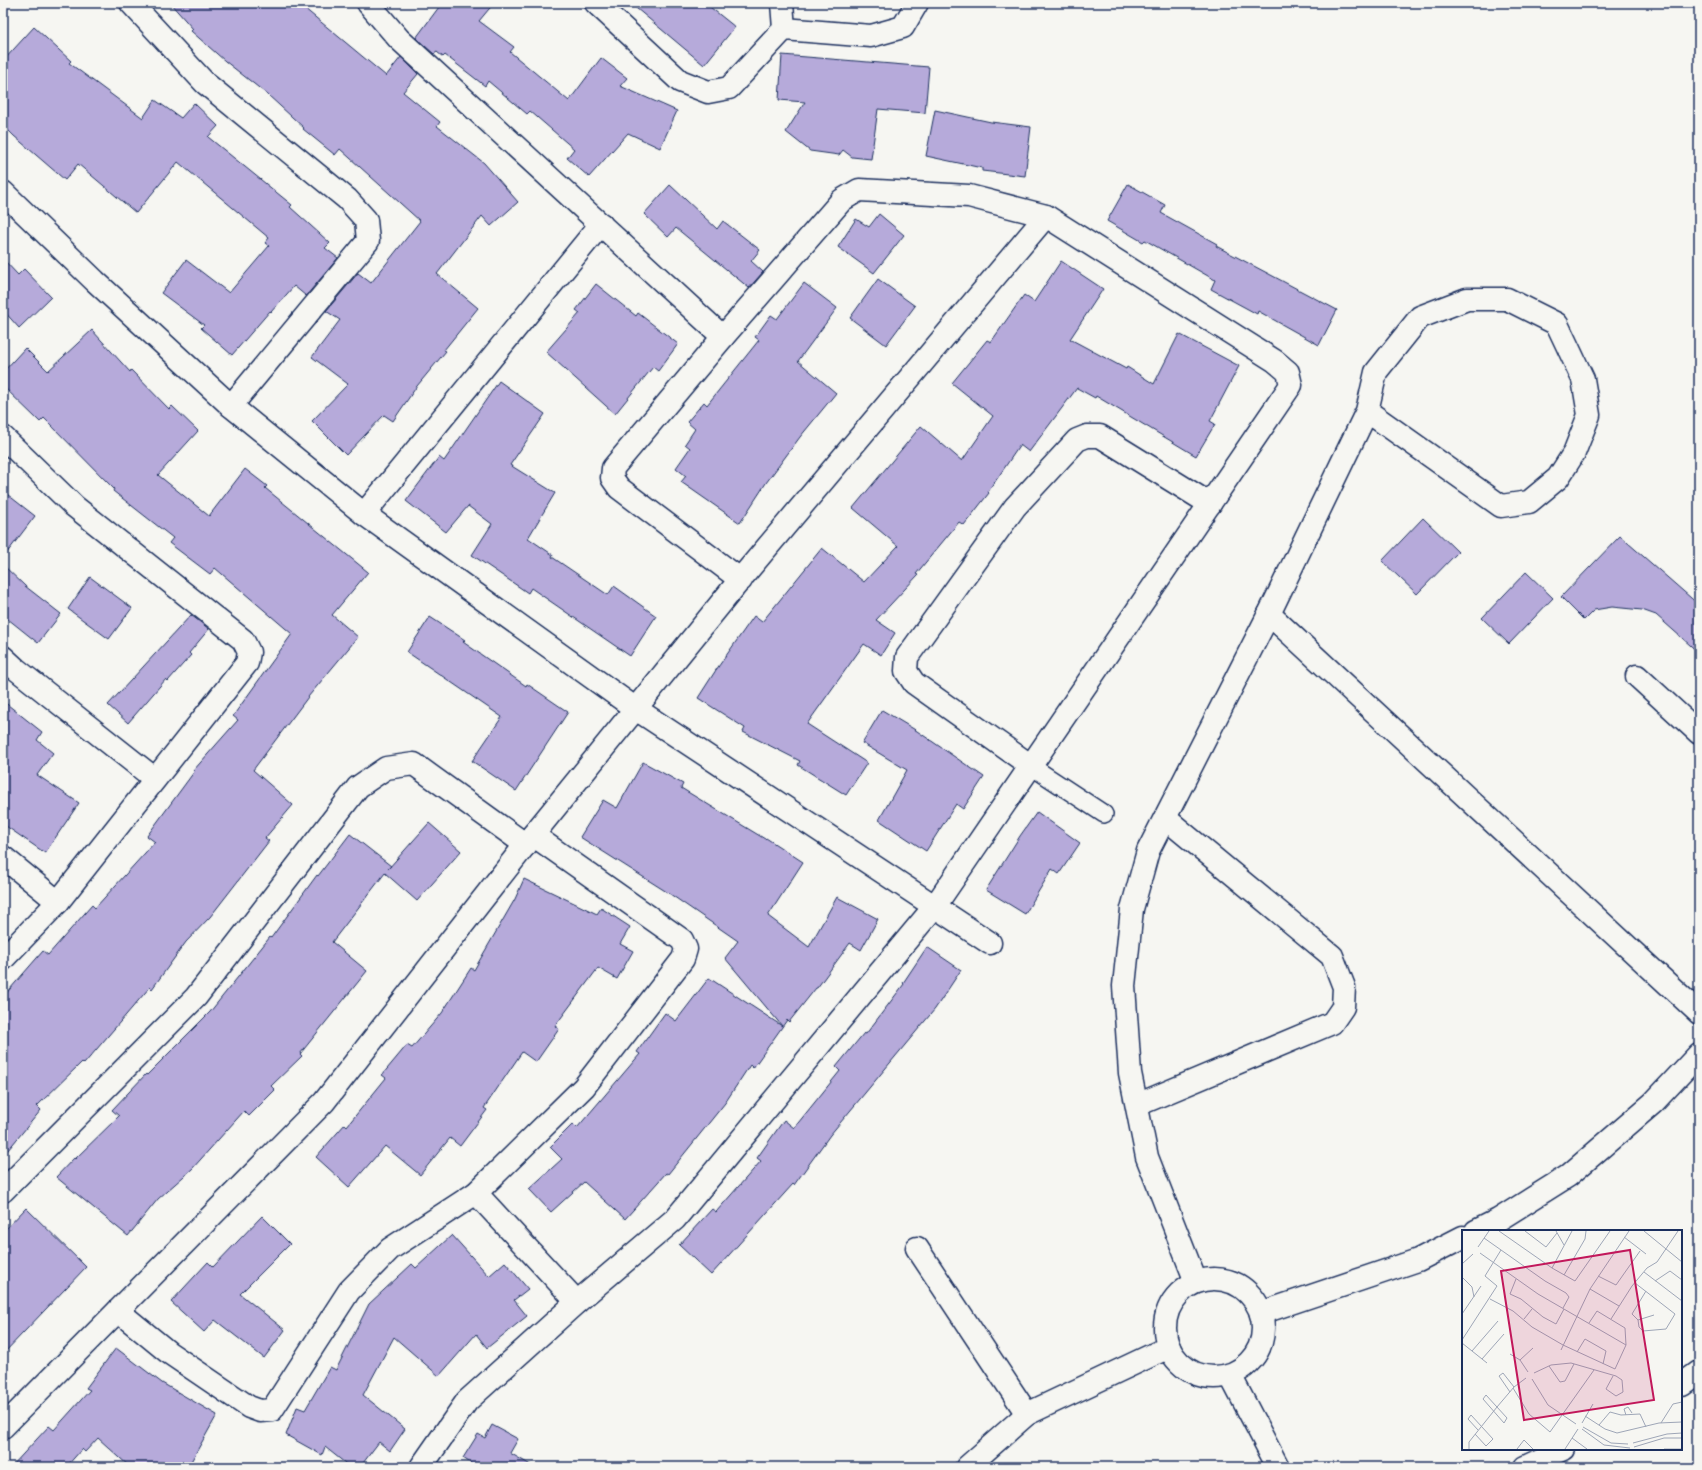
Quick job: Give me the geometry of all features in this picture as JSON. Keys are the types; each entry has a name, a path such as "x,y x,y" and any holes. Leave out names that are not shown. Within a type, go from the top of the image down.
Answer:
{"street":[{"path":"131,3 205,83 347,199 366,220 368,241 232,406"},
{"path":"596,3 680,81 708,92 729,88 784,29 782,3"},
{"path":"784,29 871,36 903,27 917,3"},
{"path":"371,4 399,39 723,337"},
{"path":"421,1467 467,1402 576,1302 675,1219 935,906 1291,385 1288,372 1275,361 1046,216 969,196 860,190 842,200 723,337 613,468 612,478 619,488 741,580"},
{"path":"3,192 95,281 232,406 364,514 636,709 990,943"},
{"path":"3,1427 324,1102 529,840 741,580 1046,216"},
{"path":"364,514 601,224"},
{"path":"1196,1282 1147,1157 1130,1073 1124,986 1132,909 1148,851 1269,614 1367,411 1376,372 1420,317 1467,299 1507,299 1557,324 1583,379 1589,415 1574,453 1558,478 1530,502 1501,506 1367,411"},
{"path":"1031,766 914,683 906,671 907,657 1015,506 1077,440 1087,436 1100,436 1210,504"},
{"path":"3,437 74,506 243,640 249,652 247,664 58,902 3,959"},
{"path":"1269,614 1699,1013"},
{"path":"3,657 16,669 155,779"},
{"path":"1637,676 1699,733"},
{"path":"3,1191 196,997 358,787 386,768 414,764 682,940 686,949 683,959 584,1087 476,1193 390,1249 349,1291 272,1410 260,1411 249,1407 168,1352 118,1311"},
{"path":"1137,1105 1332,1022 1343,1007 1344,987 1332,956 1164,818"},
{"path":"3,857 58,902"},
{"path":"1478,1230 1498,1220 1568,1176 1653,1103 1699,1054"},
{"path":"476,1193 576,1302"},
{"path":"1261,1313 1418,1260 1462,1238"},
{"path":"917,1248 1027,1414"},
{"path":"1212,1279 1228,1281 1242,1288 1254,1299 1261,1313 1263,1328 1261,1343 1254,1356 1244,1367 1230,1375 1216,1377 1201,1376 1188,1370 1177,1360 1169,1347 1166,1332 1167,1316 1173,1302 1183,1290 1196,1282 1212,1279"},
{"path":"967,1467 1027,1414 1169,1347"},
{"path":"1682,1384 1699,1372"},
{"path":"1230,1375 1278,1467"},
{"path":"1526,1467 1562,1450"}],"lane":[{"path":"1031,766 1104,814"}],"building":[{"path":"170,3 298,3 386,76 401,57 418,74 403,92 440,122 437,126 484,163 518,202 491,226 482,216 437,274 478,308 444,350 446,351 417,386 393,421 384,415 346,455 312,421 348,384 312,357 340,320 326,311 358,273 371,283 420,221 340,149 335,155 303,129 304,128 268,95 225,61 191,31 193,29"},
{"path":"442,3 494,3 479,21 514,47 510,52 569,101 601,58 627,78 620,86 677,111 660,148 628,133 589,177 567,158 574,149 530,111 527,114 488,81 485,86 445,55 443,57 437,52 434,54 416,38"},
{"path":"630,3 705,3 735,27 704,65"},
{"path":"34,27 71,61 69,63 143,118 155,100 181,118 194,103 218,126 208,137 292,205 290,207 330,243 325,248 338,258 306,296 294,286 232,355 201,328 204,325 161,293 186,260 229,293 269,246 265,243 269,238 178,162 136,213 78,164 65,180 14,136 3,125 3,61"},
{"path":"782,55 929,67 925,113 878,109 871,159 852,157 843,150 839,155 810,151 786,132 805,102 779,100"},
{"path":"935,110 991,122 1031,127 1025,176 982,171 982,168 926,156"},
{"path":"1128,184 1165,205 1161,213 1217,244 1216,246 1337,310 1319,345 1258,311 1257,314 1211,289 1215,280 1145,240 1143,242 1107,221"},
{"path":"670,185 717,229 723,221 760,250 751,261 763,272 749,288 676,228 668,237 644,214"},
{"path":"879,214 904,235 874,273 838,247 856,219 869,227"},
{"path":"3,259 18,275 24,269 51,297 19,328 3,310"},
{"path":"1061,261 1103,289 1070,339 1126,369 1127,367 1154,384 1179,334 1239,366 1210,421 1215,424 1196,456 1096,396 1095,398 1077,388 1029,452 1020,445 988,492 989,493 964,525 959,522 916,574 918,575 876,620 895,633 881,655 864,644 807,724 867,763 846,795 798,765 800,761 743,732 745,728 698,698 754,616 762,622 822,548 864,582 898,546 853,508 921,426 962,461 993,416 952,383 987,340 991,342 1024,295 1034,302"},
{"path":"878,279 915,306 886,345 850,318"},
{"path":"804,283 837,308 798,361 836,393 800,437 766,483 740,523 681,482 686,476 676,468 690,448 685,444 695,429 687,422 704,402 707,405 759,340 755,337 771,315 777,319"},
{"path":"596,284 636,316 638,313 678,344 658,371 653,367 615,414 546,352 580,313 576,310"},
{"path":"92,330 130,372 131,370 169,409 172,406 198,431 158,475 209,516 245,469 267,486 265,488 368,572 332,615 358,637 308,697 253,770 293,805 265,838 269,841 210,917 186,942 152,989 150,987 84,1064 82,1062 37,1106 41,1110 3,1156 3,997 43,951 48,955 92,905 95,908 155,842 147,836 194,772 193,771 238,720 233,716 292,634 215,568 210,574 169,543 173,538 113,491 114,489 44,418 40,422 3,386 3,372 25,348 48,371"},
{"path":"499,381 545,414 510,465 555,493 528,538 553,555 552,557 608,595 614,586 656,616 630,656 531,588 528,593 472,555 492,524 468,506 446,532 406,501 439,457 444,461"},
{"path":"3,491 35,516 3,558"},
{"path":"1423,518 1458,552 1417,594 1382,561"},
{"path":"1620,536 1699,605 1699,653 1656,615 1642,610 1612,607 1594,610 1584,620 1561,597"},
{"path":"3,565 25,586 61,614 38,643 3,615"},
{"path":"1526,572 1553,598 1509,644 1482,618"},
{"path":"90,577 132,608 109,639 68,609"},
{"path":"191,615 209,629 189,653 191,655 168,681 166,679 128,723 108,705"},
{"path":"430,617 465,640 463,642 526,686 527,684 568,712 516,791 472,761 502,717 407,652"},
{"path":"3,701 42,732 37,740 53,753 37,775 79,803 45,853 3,824"},
{"path":"882,710 917,731 984,777 963,809 956,804 926,851 879,820 907,770 862,743"},
{"path":"643,762 683,784 681,788 765,839 766,838 803,862 768,916 809,947 837,897 878,919 861,950 850,943 817,988 789,1022 787,1020 753,1068 750,1065 725,1103 668,1174 666,1173 625,1219 584,1182 551,1212 529,1189 562,1159 550,1147 573,1124 577,1128 640,1054 637,1052 665,1013 676,1021 709,978 782,1026 725,958 738,941 670,894 580,837 603,800 617,808"},
{"path":"1037,812 1080,843 1059,874 1052,869 1025,914 986,890"},
{"path":"429,823 461,851 417,901 385,873 332,942 367,971 300,1054 302,1056 271,1086 275,1090 249,1116 244,1111 192,1169 158,1199 128,1236 56,1177 119,1116 112,1110 146,1074 147,1075 210,1012 270,937 271,938 317,875 318,876 350,834 391,866"},
{"path":"524,879 597,914 601,908 630,927 620,944 633,951 617,979 598,968 555,1026 559,1029 536,1062 522,1052 484,1108 487,1110 460,1146 450,1138 420,1175 385,1146 349,1187 316,1157 345,1124 347,1126 386,1078 382,1075 407,1045 412,1048 442,1013 471,968 474,970 515,899"},
{"path":"927,947 961,970 935,1009 830,1135 794,1185 793,1184 711,1275 679,1245 712,1209 716,1212 761,1161 757,1158 784,1120 794,1128 840,1071 836,1067 864,1033 866,1034 904,984 903,983"},
{"path":"26,1208 86,1267 3,1354 3,1232"},
{"path":"262,1216 290,1244 240,1294 285,1330 264,1358 215,1320 204,1332 171,1302 208,1262 213,1267"},
{"path":"452,1235 489,1276 505,1262 528,1289 514,1300 527,1316 487,1348 476,1334 439,1376 394,1337 363,1395 405,1429 390,1451 379,1442 360,1467 350,1467 325,1447 322,1455 286,1435 297,1407 305,1410 330,1367 336,1370 369,1304 412,1264 416,1268"},
{"path":"116,1348 162,1383 217,1415 188,1467 130,1467 98,1438 85,1452 82,1449 66,1467 11,1467 49,1426 54,1430 90,1390 86,1388"},
{"path":"492,1425 518,1439 510,1453 534,1467 470,1467 472,1464 463,1458 478,1434 485,1438"}]}
